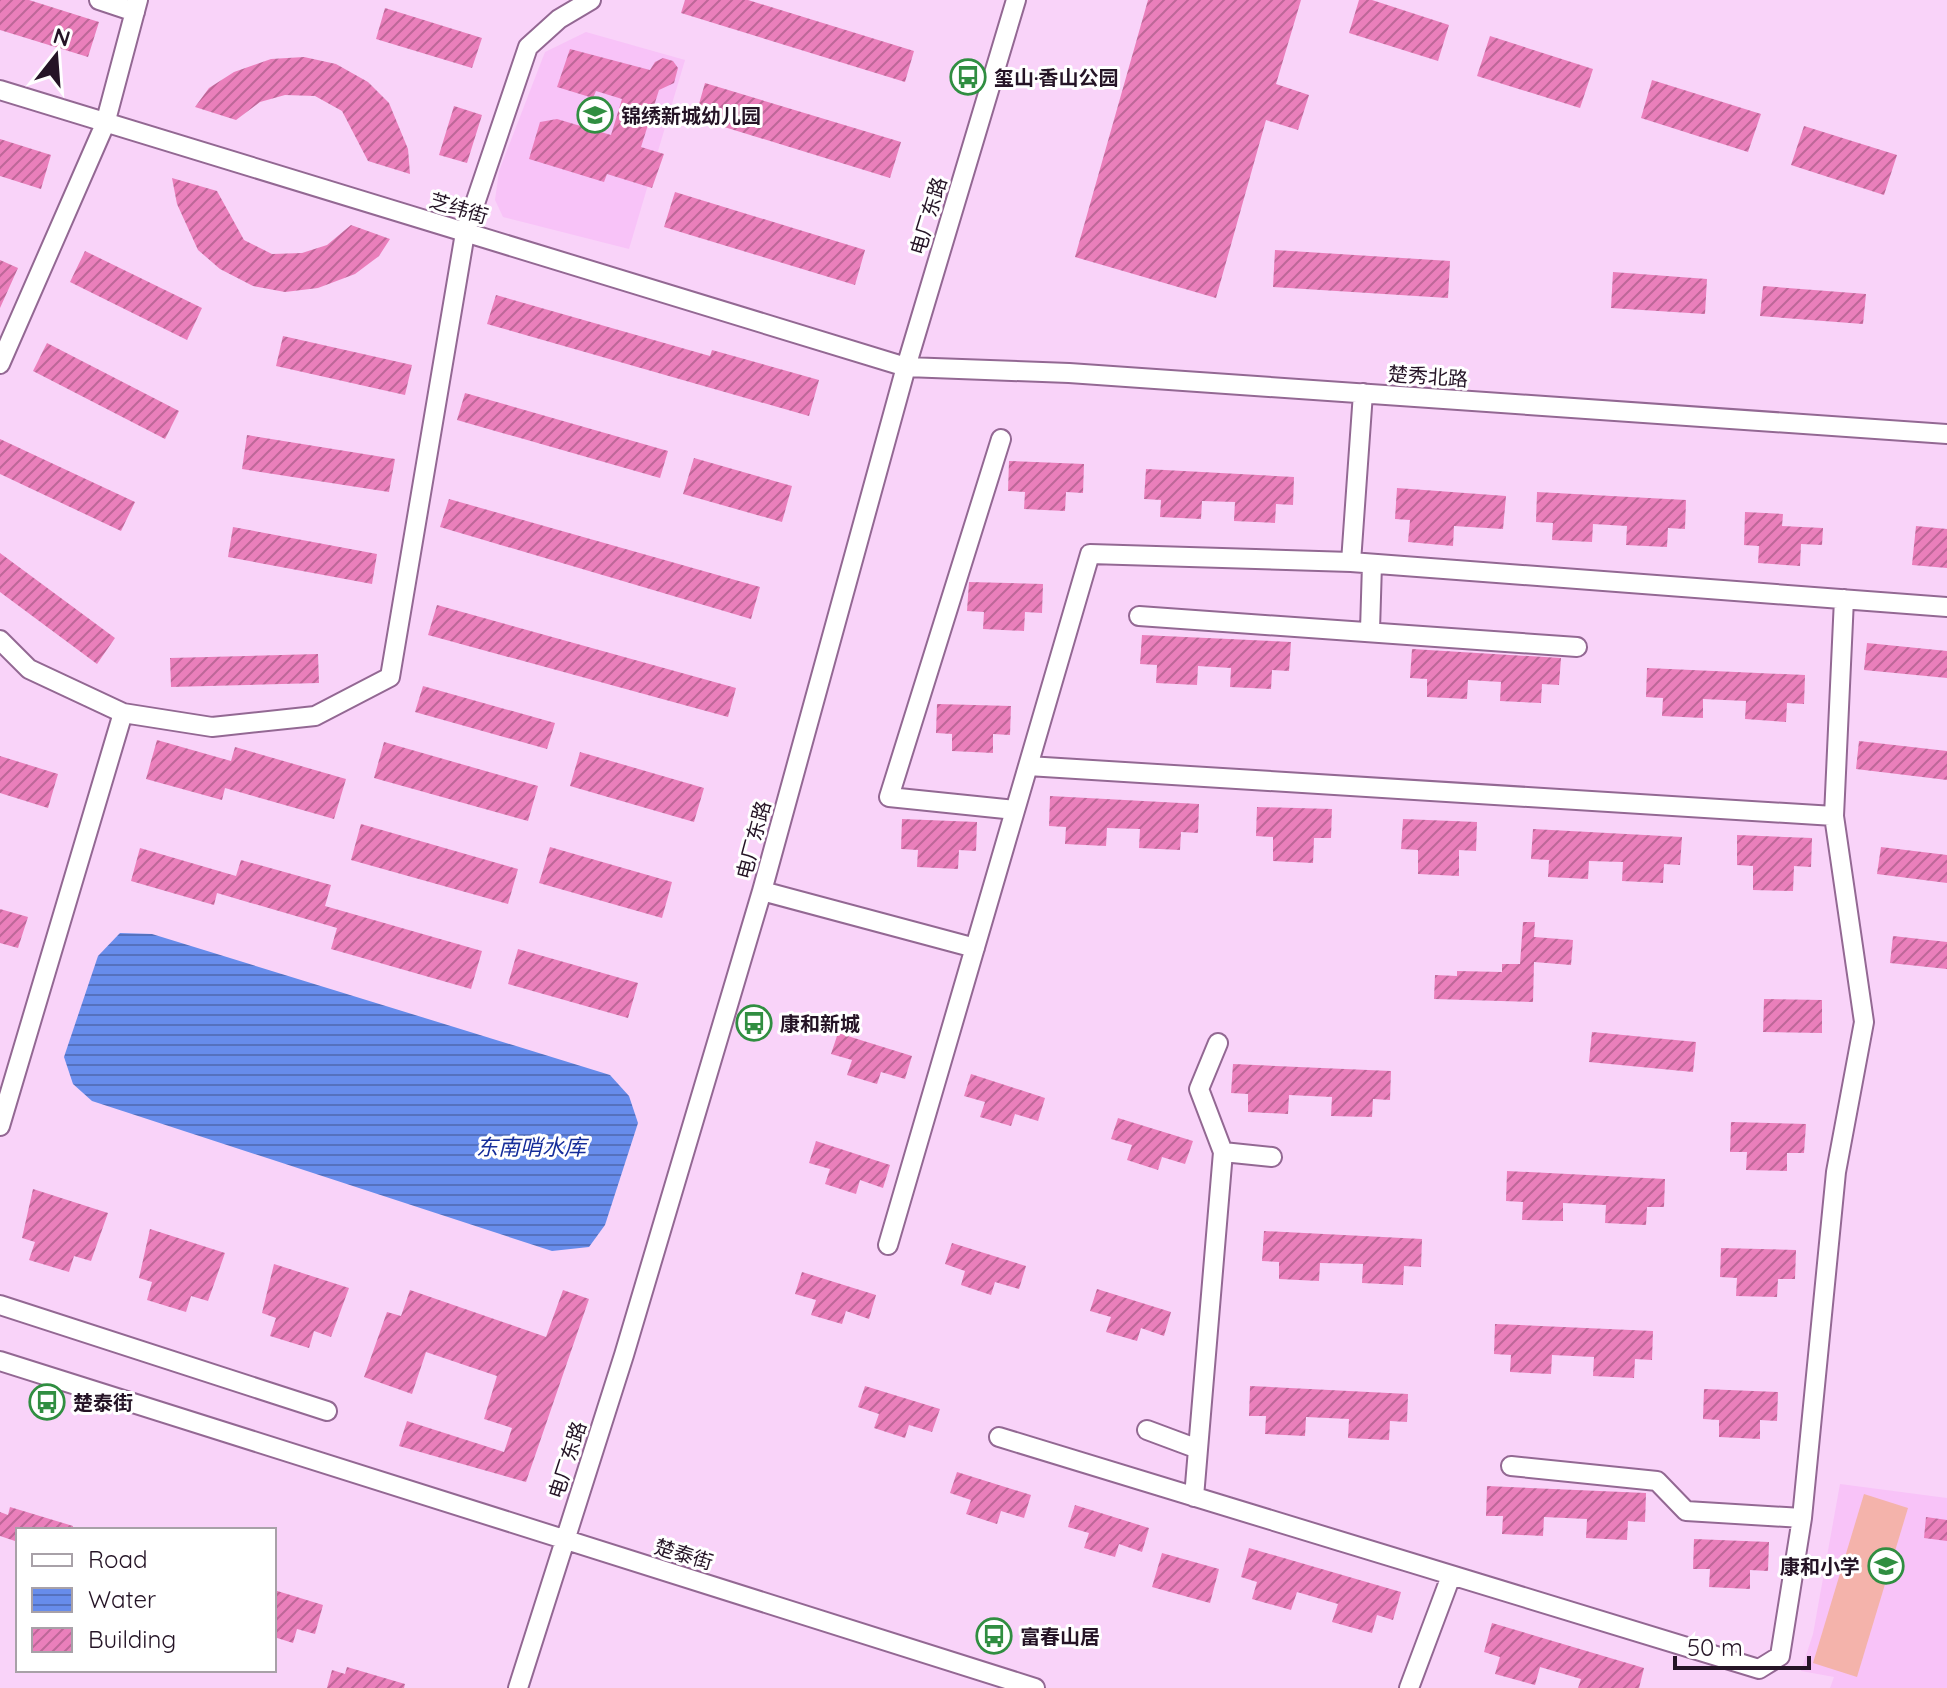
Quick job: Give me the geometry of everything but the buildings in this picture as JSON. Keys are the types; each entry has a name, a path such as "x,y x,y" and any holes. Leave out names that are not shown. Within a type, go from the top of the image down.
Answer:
{"street":[{"path":"0,364 105,124 136,6 99,0"},
{"path":"0,640 29,669 123,713 212,727 315,716 390,677 465,233 528,47 559,19 591,0"},
{"name":"电厂东路","path":"518,1688 624,1355 762,891 906,367 1016,0"},
{"name":"芝纬街","path":"0,90 906,367"},
{"name":"楚秀北路","path":"906,367 1069,373 1947,434"},
{"path":"1351,562 1363,393"},
{"path":"1001,439 889,797 1015,810"},
{"path":"888,1245 1090,554 1351,562 1947,607"},
{"path":"1370,630 1372,564"},
{"path":"999,1437 1759,1669 1780,1656 1802,1518 1836,1172 1864,1022 1834,816 1844,599"},
{"path":"1139,616 1577,647"},
{"path":"0,1126 123,713"},
{"path":"1028,766 1834,816"},
{"path":"762,891 975,948"},
{"path":"1194,1497 1223,1152 1199,1089 1218,1043"},
{"path":"1223,1152 1272,1157"},
{"path":"0,1305 327,1411"},
{"name":"楚泰街","path":"0,1361 1035,1688"},
{"path":"1147,1430 1198,1449"},
{"path":"1511,1466 1657,1481 1686,1511 1802,1518"},
{"path":"1409,1688 1451,1576"}],"shaded area":[{"name":"锦绣新城幼儿园","path":"586,32 685,60 629,249 503,217 495,200 499,171 545,52"},
{"name":"康和小学","path":"1840,1484 1947,1498 1947,1688 1830,1688 1834,1677 1801,1671 1813,1634"},
{"path":"1864,1494 1908,1508 1857,1677 1813,1663"}],"water":[{"name":"东南哨水库","path":"120,933 152,934 610,1075 629,1096 638,1123 605,1225 589,1247 552,1251 92,1101 73,1084 64,1057 98,956"}],"place":[{"name":"玺山·香山公园","path":"968,77"},
{"name":"锦绣新城幼儿园","path":"595,115"},
{"name":"康和新城","path":"754,1023"},
{"name":"楚泰街","path":"47,1402"},
{"name":"康和小学","path":"1886,1566"},
{"name":"富春山居","path":"994,1636"}]}
